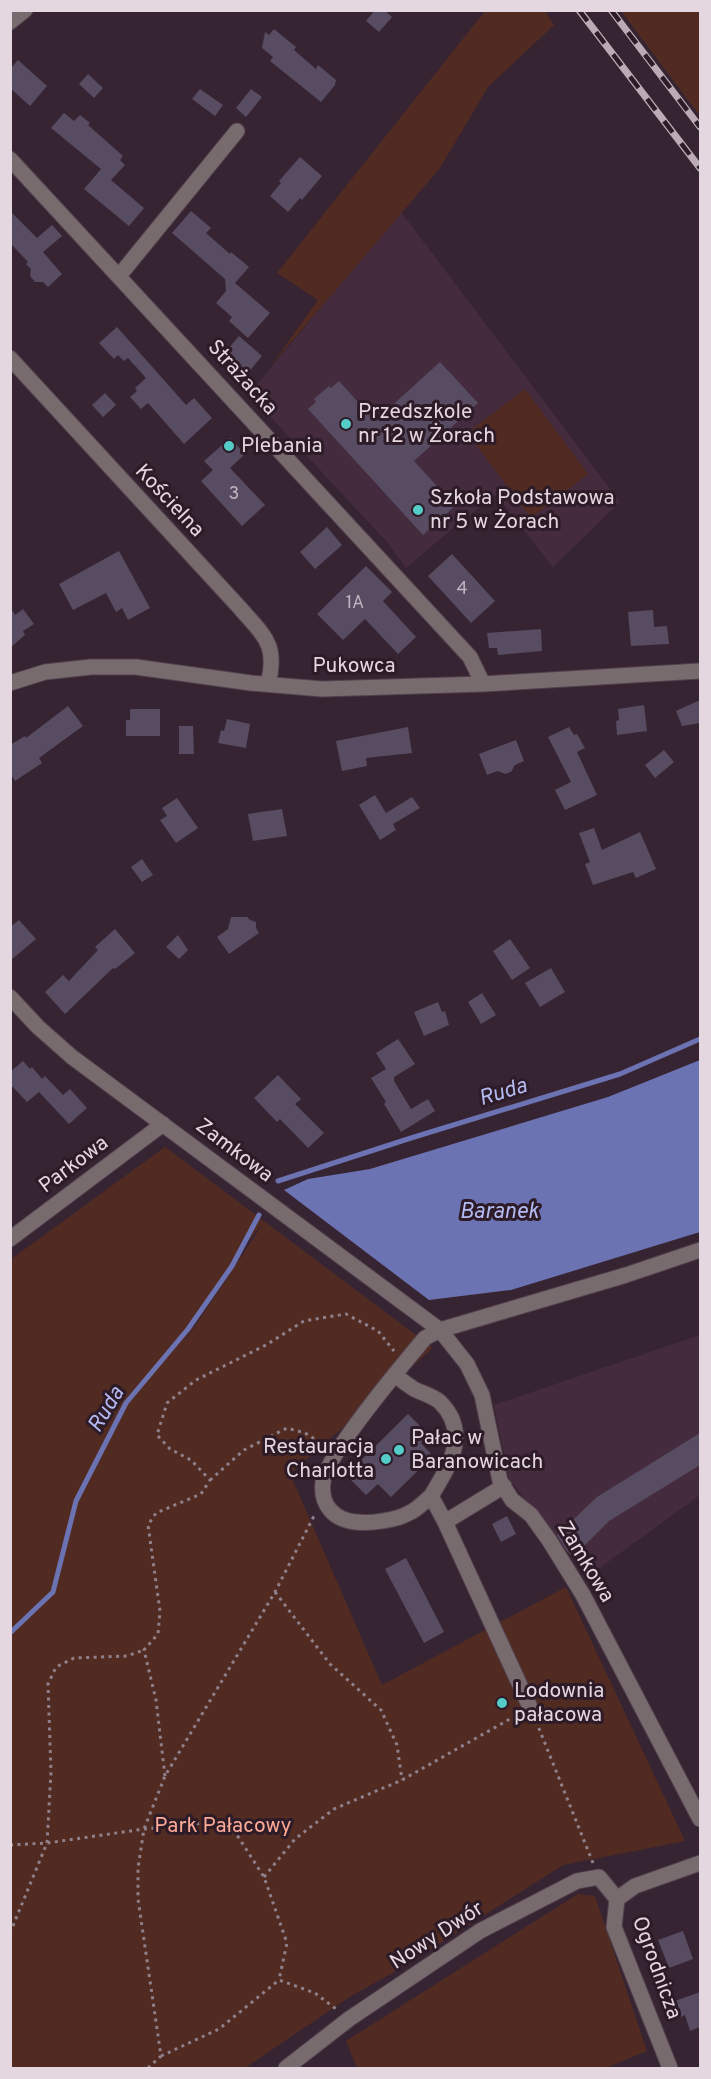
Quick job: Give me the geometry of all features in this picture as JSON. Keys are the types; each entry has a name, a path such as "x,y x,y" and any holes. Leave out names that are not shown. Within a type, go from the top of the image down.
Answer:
{"street":[{"path":"10,22 26,10"},
{"path":"119,276 237,131"},
{"name":"Strażacka","path":"10,159 470,657 483,684"},
{"name":"Kościelna","path":"10,358 267,640 272,655 268,684"},
{"name":"Pukowca","path":"10,683 45,672 91,667 136,667 268,684 322,688 483,684 700,671"},
{"name":"Zamkowa","path":"10,997 38,1027 72,1057 440,1330 467,1364 482,1395 500,1481 512,1500 531,1515 583,1595 700,1819"},
{"name":"Parkowa","path":"14,1230 163,1124"},
{"path":"399,1370 412,1388 439,1401 451,1418 457,1443 447,1470 431,1496 409,1514 363,1523 346,1521 333,1514 325,1504 323,1482 336,1452 399,1370 425,1338 440,1330 700,1250"},
{"path":"445,1522 504,1486"},
{"path":"431,1496 530,1707"},
{"name":"Ogrodnicza","path":"670,2068 614,1926 617,1899 635,1886 700,1863"},
{"path":"598,1877 617,1899"},
{"name":"Nowy Dwór","path":"286,2068 349,2019 480,1931 577,1881 598,1877"}],"path":[{"path":"210,1480 191,1460 170,1449 157,1435 167,1403 196,1380 266,1345 304,1321 346,1314 378,1331 399,1370"},
{"path":"10,1934 47,1843 51,1773 48,1684 56,1667 74,1658 127,1656 144,1650 158,1634 160,1611 148,1525 156,1513 201,1494 210,1480 244,1450 287,1428 305,1432 336,1452"},
{"path":"161,2056 138,1899 138,1868 144,1828 165,1776 275,1592 314,1516 325,1504"},
{"path":"275,1592 330,1665 381,1710 397,1745 402,1780"},
{"path":"144,1650 160,1724 165,1776"},
{"path":"264,1877 295,1839 334,1809 402,1780 530,1707 598,1877"},
{"path":"10,1845 47,1843 144,1828 213,1822 237,1835 264,1877 287,1943 279,1980 219,2029 161,2056 148,2068"},
{"path":"279,1980 315,1993 349,2019"}],"shaded area":[{"path":"401,212 620,502 553,567 496,495 406,568 387,542 249,394"},
{"path":"700,1335 700,1495 590,1575 553,1537 509,1478 494,1405"}],"green space":[{"path":"485,11 545,11 554,25 488,87 440,168 270,367 318,300 277,273"},
{"path":"621,11 700,11 700,116"},
{"path":"525,389 588,474 531,518 467,433"},
{"name":"Park Pałacowy","path":"165,1147 433,1348 290,1474 382,1685 566,1587 685,1841 563,1865 398,1970 351,1996 245,2068 11,2068 10,1260","holes":["261,1227 179,1350 241,1249"]},
{"path":"578,1894 595,1896 647,2051 606,2068 357,2068 346,2041"}],"water":[{"name":"Baranek","path":"700,1060 700,1232 511,1290 429,1300 284,1190 308,1179 370,1169 608,1097"}],"building":[{"path":"375,10 384,10 392,17 379,32 366,21"},
{"path":"274,29 296,47 294,50 316,69 318,65 336,80 335,85 321,102 270,61 273,57 262,48 265,32 269,35"},
{"path":"18,60 47,86 30,106 10,88 10,69"},
{"path":"88,74 103,88 94,98 79,84"},
{"path":"200,89 223,105 215,116 192,99"},
{"path":"251,89 262,97 246,117 236,108"},
{"path":"64,113 74,121 80,115 123,156 120,160 125,165 111,180 144,208 129,226 84,189 101,169 51,128"},
{"path":"300,157 322,176 302,200 300,198 288,212 270,196 281,183 279,181"},
{"path":"10,211 37,238 52,225 62,236 43,252 62,274 48,287 43,282 35,282 30,276 31,269 26,264 28,262 10,243"},
{"path":"191,211 211,228 206,233 249,267 235,283 270,313 248,338 229,321 232,317 216,303 226,291 225,279 172,233"},
{"path":"117,327 186,405 194,398 212,418 184,444 148,403 141,409 130,397 137,391 135,388 146,378 128,358 124,361 118,355 114,359 99,343"},
{"path":"239,336 262,356 247,374 223,355"},
{"path":"440,362 478,403 414,461 455,506 423,535 308,409 316,402 314,399 339,381 375,421"},
{"path":"105,393 116,405 103,417 92,405"},
{"path":"230,438 245,454 230,468 265,505 242,526 201,481 213,470 204,461"},
{"path":"327,527 342,545 315,569 300,552"},
{"path":"119,551 150,608 128,620 122,608 116,612 106,593 73,610 59,584"},
{"path":"452,554 495,601 471,623 428,576"},
{"path":"366,566 392,592 383,601 416,637 398,654 365,619 343,640 317,614"},
{"path":"10,607 15,615 23,609 34,624 23,631 25,635 10,648"},
{"path":"653,610 654,627 667,626 669,644 631,646 628,612"},
{"path":"541,629 542,651 498,655 497,648 489,648 487,633"},
{"path":"700,700 700,723 682,726 676,711"},
{"path":"644,705 647,731 617,735 618,709"},
{"path":"68,706 83,726 39,758 42,763 15,781 10,773 10,745 25,736 26,738"},
{"path":"130,709 160,709 160,736 126,736 126,720 130,720"},
{"path":"227,719 250,724 246,748 218,743"},
{"path":"179,726 193,726 194,754 179,754"},
{"path":"408,727 412,753 366,758 367,766 342,771 336,741"},
{"path":"569,727 574,735 577,734 585,748 577,752 597,795 565,810 555,790 571,782 548,737"},
{"path":"516,740 524,761 515,765 511,772 505,774 498,771 487,775 479,754"},
{"path":"664,750 674,762 655,778 645,765"},
{"path":"375,795 386,813 412,797 420,808 393,824 396,830 380,840 359,805"},
{"path":"177,798 198,828 176,843 160,820 167,816 162,808"},
{"path":"282,809 287,836 253,841 248,814"},
{"path":"594,828 602,850 640,832 656,869 636,878 633,872 593,885 585,864 590,862 579,833"},
{"path":"142,859 153,875 142,882 131,867"},
{"path":"231,917 247,917 256,922 259,933 229,954 217,937 228,929"},
{"path":"19,920 36,939 10,961 10,927"},
{"path":"115,929 135,953 115,969 113,968 65,1014 45,992 63,975 69,981 98,950 95,947"},
{"path":"178,935 188,950 179,959 166,947"},
{"path":"510,939 530,968 512,980 493,951"},
{"path":"551,968 565,992 540,1007 525,983"},
{"path":"482,993 496,1015 481,1024 468,1002"},
{"path":"438,1002 442,1012 445,1011 449,1025 424,1036 414,1012"},
{"path":"398,1039 415,1064 394,1077 394,1081 411,1109 428,1099 435,1111 401,1132 371,1078 386,1069 376,1053"},
{"path":"23,1061 30,1069 32,1067 42,1079 45,1076 63,1095 70,1089 87,1108 69,1124 39,1092 27,1102 10,1084 10,1072"},
{"path":"278,1075 301,1099 295,1104 324,1133 308,1148 280,1119 277,1122 254,1098"},
{"name":"Pałac w Baranowicach","path":"408,1414 429,1435 421,1443 433,1456 391,1497 378,1484 366,1495 346,1475"},
{"path":"700,1433 700,1465 609,1521 583,1547 589,1554 580,1564 567,1551 557,1535 597,1497"},
{"path":"507,1516 516,1534 501,1542 492,1524"},
{"path":"406,1558 444,1632 424,1643 385,1569"},
{"path":"683,1931 693,1959 669,1968 658,1940"},
{"path":"700,1992 700,2027 690,2031 685,2015 681,2017 675,2001"}],"waterway":[{"name":"Ruda","path":"278,1181 620,1074 700,1039"},
{"name":"Ruda","path":"10,1633 53,1592 76,1501 126,1403 188,1329 232,1266 259,1215"}],"railway":[{"path":"579,10 700,168"},
{"path":"611,10 700,127"}],"place":[{"name":"Przedszkole nr 12 w Żorach","path":"346,424"},
{"name":"Plebania","path":"229,446"},
{"name":"Szkoła Podstawowa nr 5 w Żorach","path":"418,510"},
{"name":"Pałac w Baranowicach","path":"399,1450"},
{"name":"Restauracja Charlotta","path":"386,1459"},
{"name":"Lodownia pałacowa","path":"502,1703"}]}
